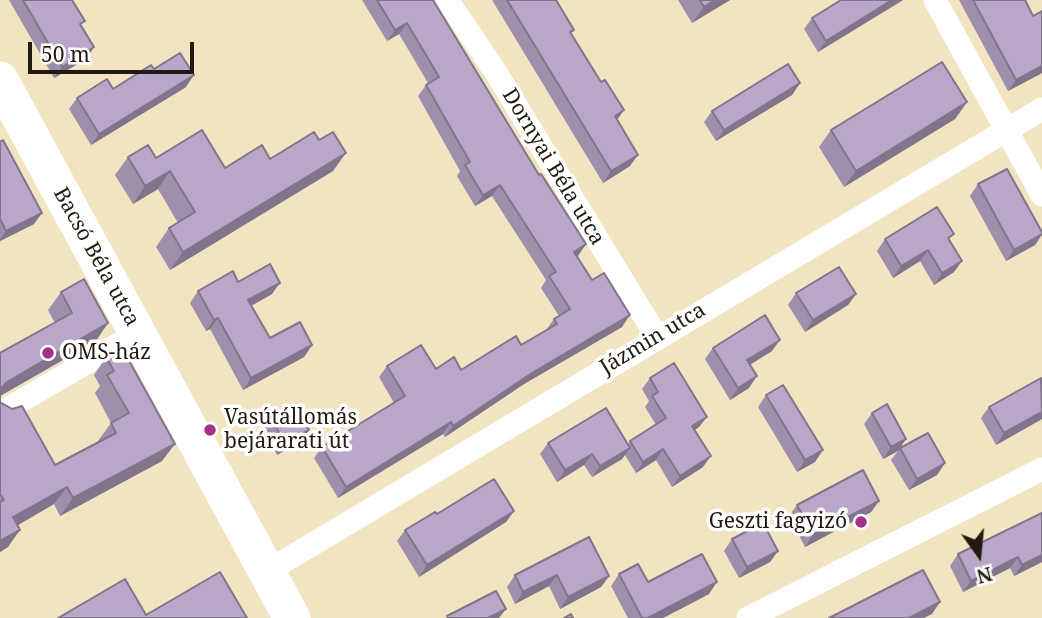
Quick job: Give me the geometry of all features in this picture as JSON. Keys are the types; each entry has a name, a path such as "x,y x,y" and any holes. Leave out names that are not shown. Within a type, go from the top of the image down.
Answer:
{"main road":[{"name":"Bacsó Béla utca","path":"0,80 292,618"}],"street":[{"name":"Dornyai Béla utca","path":"447,0 495,71 657,337"},
{"path":"935,0 1042,195"},
{"name":"Jázmin utca","path":"266,572 1042,109"},
{"path":"0,412 138,333"},
{"path":"748,618 1042,469"}],"building":[{"path":"23,0 72,0 85,21 80,24 94,47 62,67"},
{"path":"377,0 433,0 539,175 541,174 586,244 574,252 592,280 604,273 630,315 532,373 453,426 451,422 346,487 322,447 405,396 387,366 421,345 436,369 454,357 461,370 516,336 521,345 557,324 554,319 570,309 549,276 556,272 500,185 483,195 465,165 470,162 426,85 439,77 407,23 395,30"},
{"path":"507,0 556,0 574,30 570,32 601,82 605,80 624,110 615,116 638,155 611,171"},
{"path":"700,0 715,0 704,7"},
{"path":"841,0 892,0 826,41 812,18"},
{"path":"973,0 1025,0 1033,16 1042,11 1042,66 1016,80"},
{"path":"180,53 194,75 99,134 77,98 107,79 113,89 151,65 154,69"},
{"path":"942,62 967,102 856,171 831,130"},
{"path":"788,64 800,83 724,130 712,111"},
{"path":"202,130 225,168 262,145 270,159 314,132 319,140 333,132 346,153 183,252 169,228 195,212 170,171 145,186 128,157 148,145 156,158"},
{"path":"3,140 42,213 6,231 0,219 0,142"},
{"path":"1007,169 1042,232 1014,250 978,184"},
{"path":"937,207 954,234 948,238 962,261 942,273 928,250 901,266 885,239"},
{"path":"270,264 280,283 248,300 270,338 300,322 312,345 251,378 218,318 214,320 198,291 233,271 238,282"},
{"path":"839,267 856,294 813,320 796,293"},
{"path":"84,279 108,323 7,382 0,389 0,353 72,313 61,292"},
{"path":"765,315 780,340 747,360 757,376 738,388 713,348"},
{"path":"122,348 175,444 73,498 67,487 13,517 20,530 0,541 0,502 4,500 0,494 0,402 12,409 22,406 55,465 116,433 111,423 129,413 107,375 114,371 106,357"},
{"path":"674,363 707,417 692,426 711,456 680,476 663,449 643,462 630,441 666,418 652,396 658,392 650,378"},
{"path":"1041,378 1042,412 1004,433 989,407"},
{"path":"783,385 823,450 805,460 766,395"},
{"path":"296,404 309,430 285,443 271,418"},
{"path":"887,404 906,439 891,447 872,413"},
{"path":"606,408 630,448 600,466 592,454 565,470 548,443"},
{"path":"928,433 945,463 917,479 900,448"},
{"path":"863,470 879,501 813,535 797,505"},
{"path":"494,479 514,511 427,565 405,530"},
{"path":"1042,513 1042,555 1022,565 1018,557 971,581 958,554"},
{"path":"763,523 778,551 747,567 732,539"},
{"path":"589,537 609,576 568,597 557,575 523,592 515,575"},
{"path":"702,554 717,582 648,618 642,618 619,574 638,564 648,582"},
{"path":"923,570 940,602 909,618 829,618"},
{"path":"220,572 247,618 58,618 125,579 146,615"},
{"path":"496,591 506,609 488,618 448,618 447,616"}],"place":[{"name":"OMS-ház","path":"48,353"},
{"name":"Vasútállomás bejárarati út","path":"210,430"},
{"name":"Geszti fagyizó","path":"861,522"}]}
